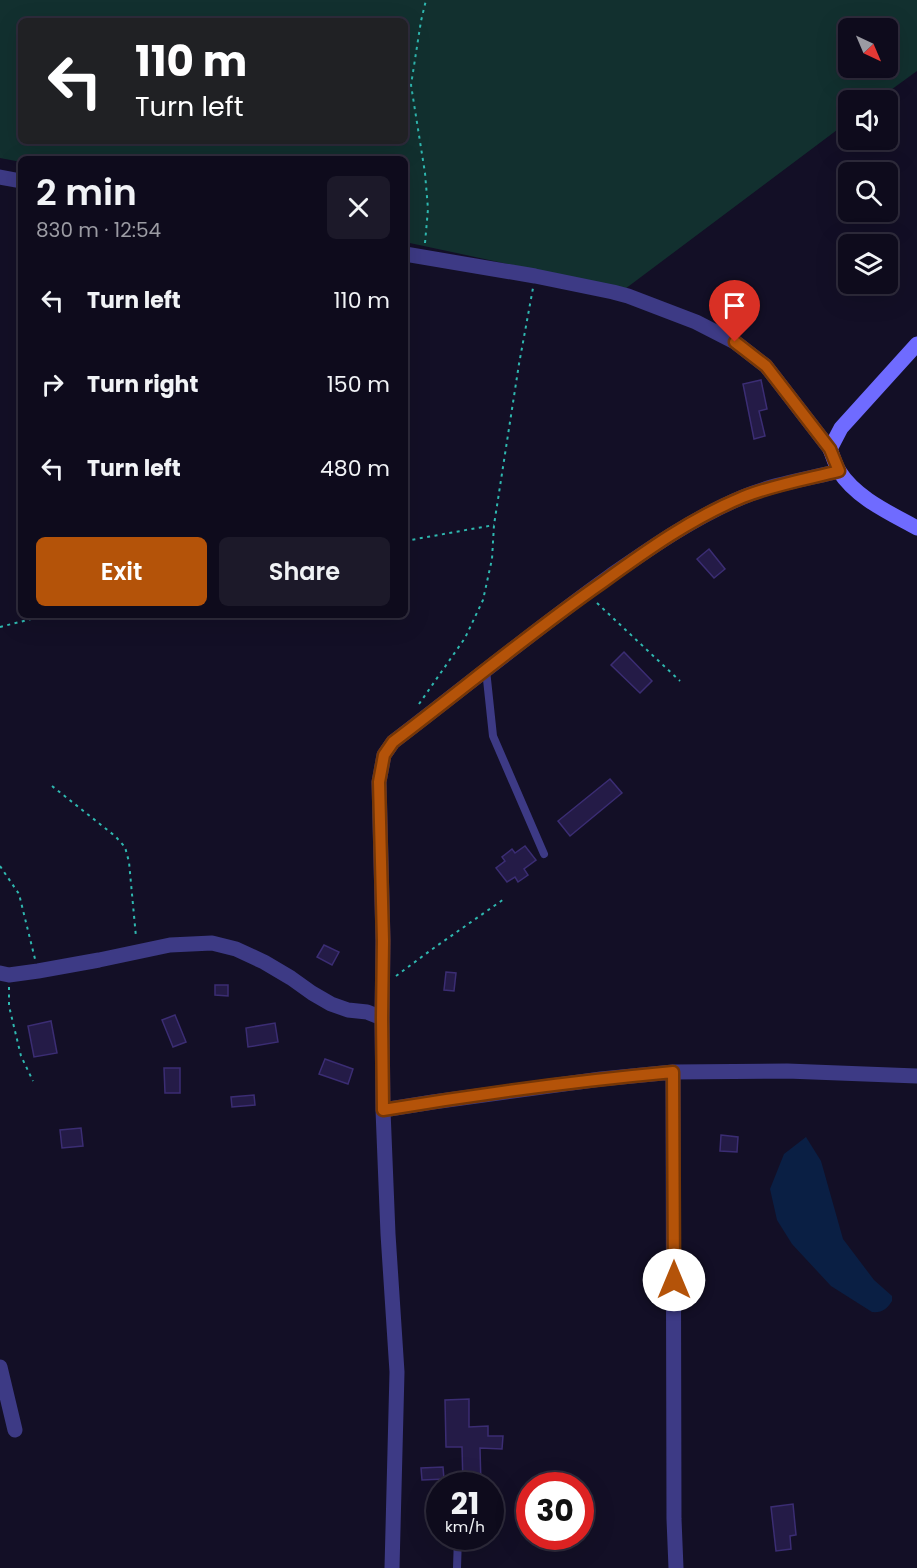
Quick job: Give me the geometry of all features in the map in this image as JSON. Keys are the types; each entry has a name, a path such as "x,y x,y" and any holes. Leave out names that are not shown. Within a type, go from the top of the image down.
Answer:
{"street":[{"path":"0,177 18,180"},
{"path":"408,254 535,276 628,296 696,322 735,342 766,366 830,449 839,471 858,491 917,528"},
{"path":"830,449 841,428 917,344"},
{"path":"392,1568 397,1372 383,1110 383,941 379,782 384,755 393,742 586,594 687,525 743,497 772,487 839,471"},
{"path":"4,974 38,971 170,945 212,943 236,949 264,962 331,1004 348,1010 367,1012 382,1018"},
{"path":"383,1110 590,1080 673,1072 787,1071 917,1076"},
{"path":"673,1072 676,1568"},
{"path":"0,1367 15,1430"}],"lane":[{"path":"486,670 493,736 544,854"},
{"path":"458,1550 458,1568"}],"path":[{"path":"423,257 428,209 425,173 411,85 426,0"},
{"path":"419,703 465,638 483,600 492,559 494,525 535,276"},
{"path":"408,541 494,525"},
{"path":"586,594 680,681"},
{"path":"0,627 35,618"},
{"path":"52,786 115,836 125,847 130,872 137,952"},
{"path":"0,866 19,894 38,971"},
{"path":"382,987 504,899"},
{"path":"4,974 14,1031 21,1056 33,1081"}],"green space":[{"path":"0,0 917,0 917,71 891,90 838,90 838,129 625,289 408,243 408,156 18,156 18,161 0,158"}],"water":[{"path":"806,1137 821,1161 843,1239 874,1280 892,1296 890,1304 881,1311 872,1312 831,1286 792,1244 777,1220 770,1189 784,1154"}],"building":[{"path":"761,380 767,409 759,411 765,436 754,439 743,384"},
{"path":"709,549 725,569 714,578 697,559"},
{"path":"624,652 652,681 640,693 611,665"},
{"path":"610,779 622,793 570,836 558,821"},
{"path":"525,846 536,860 524,869 528,875 518,882 515,877 507,882 496,868 505,861 502,857 512,849 515,853"},
{"path":"324,945 339,952 332,965 317,957"},
{"path":"446,972 456,973 454,991 444,990"},
{"path":"215,985 228,985 228,996 215,995"},
{"path":"175,1015 186,1042 173,1047 162,1020"},
{"path":"51,1021 57,1053 34,1057 28,1026"},
{"path":"275,1023 278,1042 248,1047 246,1028"},
{"path":"325,1059 353,1069 348,1084 319,1074"},
{"path":"164,1068 180,1068 180,1093 165,1093"},
{"path":"254,1095 255,1105 232,1107 231,1097"},
{"path":"81,1128 83,1146 62,1148 60,1130"},
{"path":"721,1135 738,1137 737,1152 720,1151"},
{"path":"469,1399 469,1427 488,1426 488,1436 503,1436 502,1449 480,1448 481,1472 463,1472 462,1447 446,1447 445,1400"},
{"path":"443,1467 443,1472 426,1472 426,1480 422,1480 421,1468"},
{"path":"793,1504 796,1535 790,1536 791,1549 776,1551 771,1507"}],"route":[{"path":"674,1280 673,1072 601,1079 383,1110 383,941 379,782 384,755 393,742 536,630 638,556 687,525 743,497 772,487 839,471 830,449 790,395 766,366 735,342"}]}
